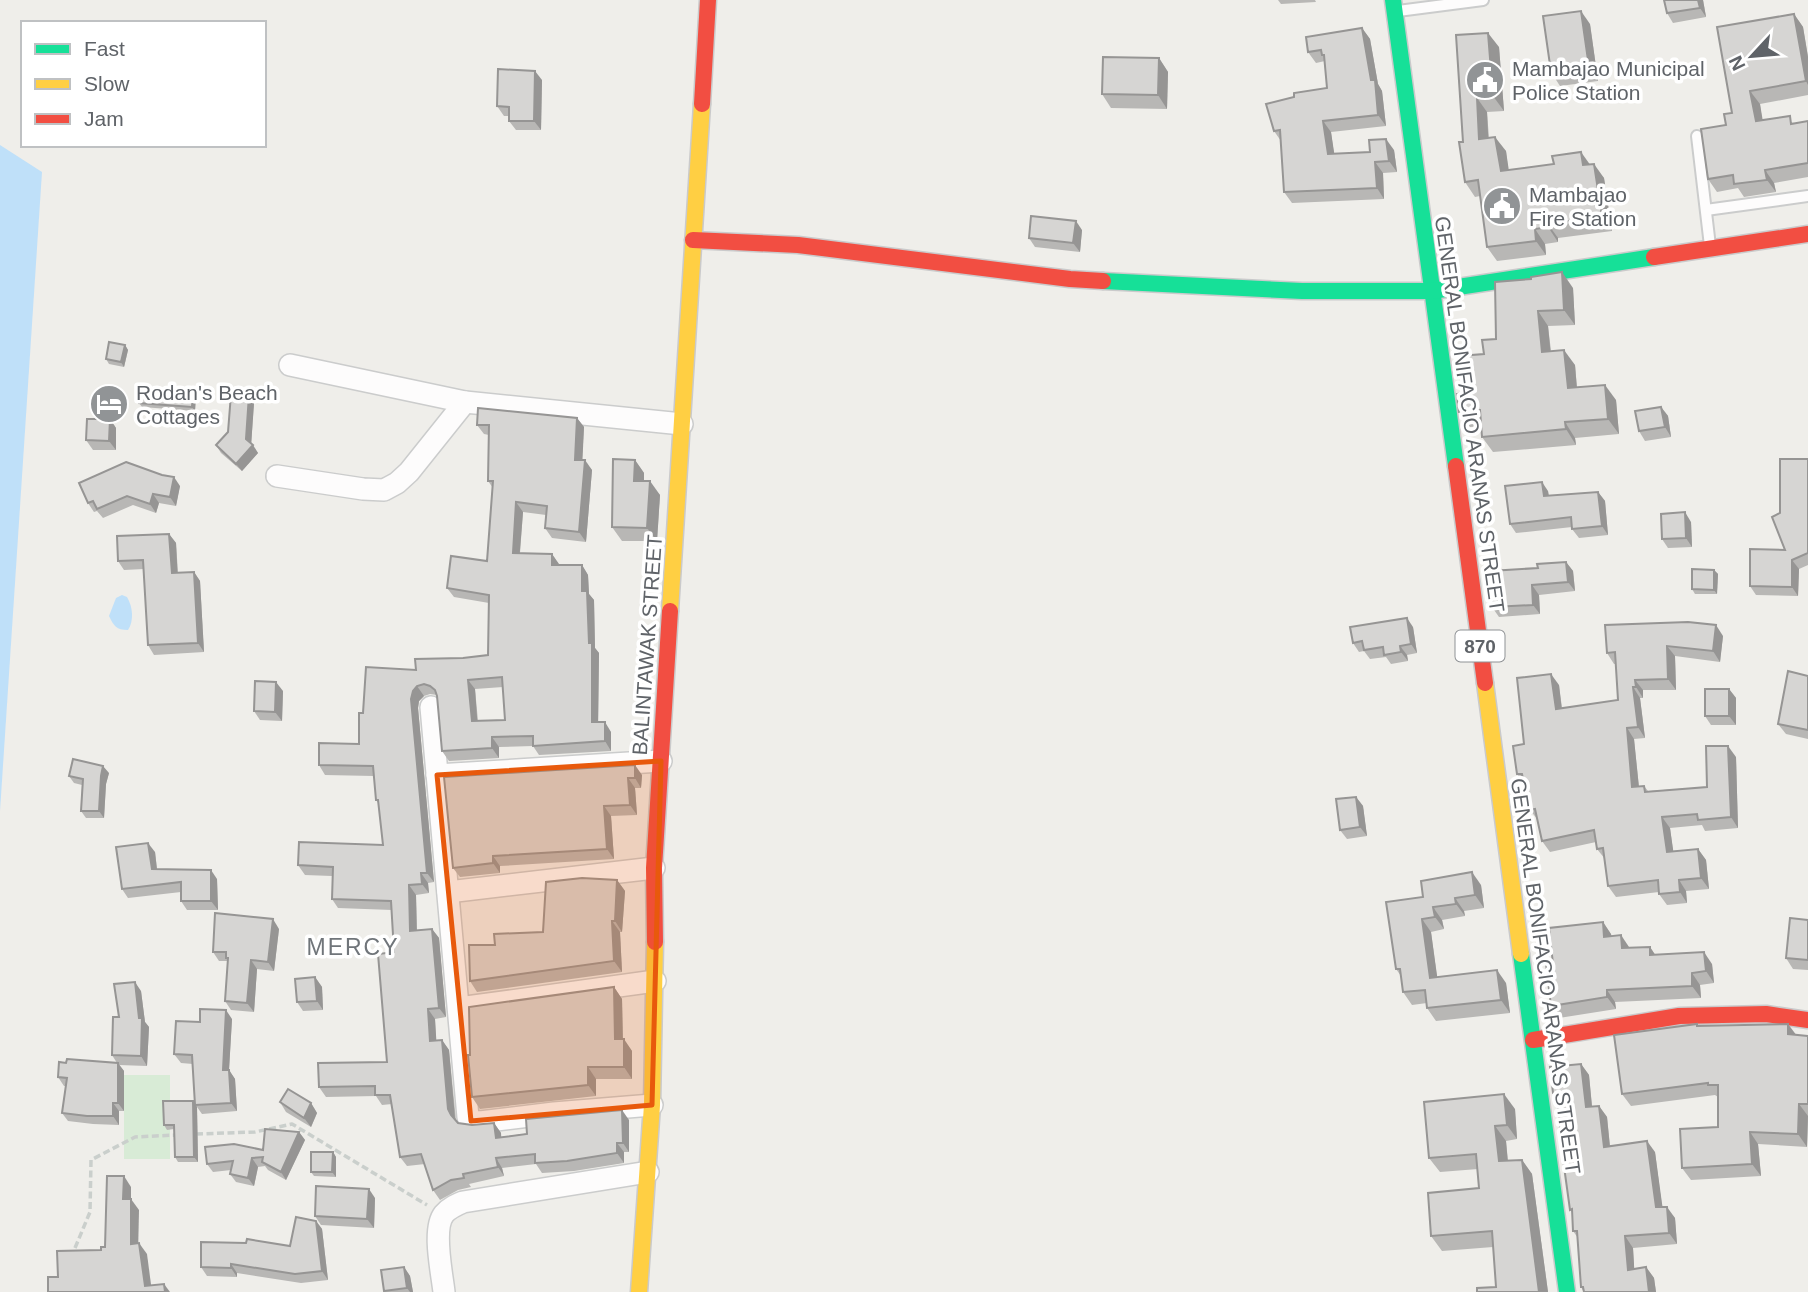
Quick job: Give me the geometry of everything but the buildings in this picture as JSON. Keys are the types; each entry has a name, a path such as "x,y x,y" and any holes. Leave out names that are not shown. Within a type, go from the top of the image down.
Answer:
{"street":[{"name":"BALINTAWAK STREET","path":"639,1292 652,1105 656,981 654,868 708,0"},
{"name":"GENERAL BONIFACIO ARANAS STREET","path":"1394,5 1567,1292"},
{"path":"693,240 798,245 1070,279 1302,291 1432,291 1808,234"},
{"path":"290,365 465,402 682,424"},
{"path":"277,476 384,490 409,472 465,402"},
{"path":"431,707 468,1117 471,1121 480,1122 652,1105"},
{"path":"437,775 661,761"},
{"path":"448,892 654,868"},
{"path":"459,1008 656,981"},
{"path":"1533,1040 1679,1016 1766,1014 1808,1020"},
{"path":"444,1292 438,1226 443,1215 452,1207 463,1202 648,1172"}],"lane":[{"path":"1394,5 1483,0"},
{"path":"1697,136 1710,249"},
{"path":"1706,211 1808,196"}],"path":[{"path":"75,1248 90,1212 91,1160 135,1137 255,1132 292,1124 443,1215"}],"highlighted area":[{"path":"661,761 652,1105 471,1121 437,775"}],"green space":[{"path":"124,1075 170,1075 170,1159 124,1159"}],"water":[{"path":"0,145 42,172 0,811"},
{"path":"122,595 127,597 132,609 128,630 116,627 109,616 116,598"}],"traffic: fast":[{"path":"1393,0 1456,466"},
{"path":"1103,281 1302,291 1432,291 1654,257"},
{"path":"1521,954 1567,1292"}],"traffic: slow":[{"path":"670,611 702,104"},
{"path":"1485,683 1521,954"},
{"path":"639,1292 652,1105 655,942"}],"traffic: jam":[{"path":"702,104 708,0"},
{"path":"1654,257 1808,234"},
{"path":"693,240 798,245 1103,281"},
{"path":"1456,466 1485,683"},
{"path":"655,942 654,868 670,611"},
{"path":"1533,1040 1679,1016 1766,1014 1808,1020"}],"place":[{"name":"Mambajao Municipal Police Station","path":"1485,80"},
{"name":"Mambajao Fire Station","path":"1502,206"},
{"name":"Rodan's Beach Cottages","path":"109,404"}],"district":[{"name":"MERCY","path":"353,947"}]}
